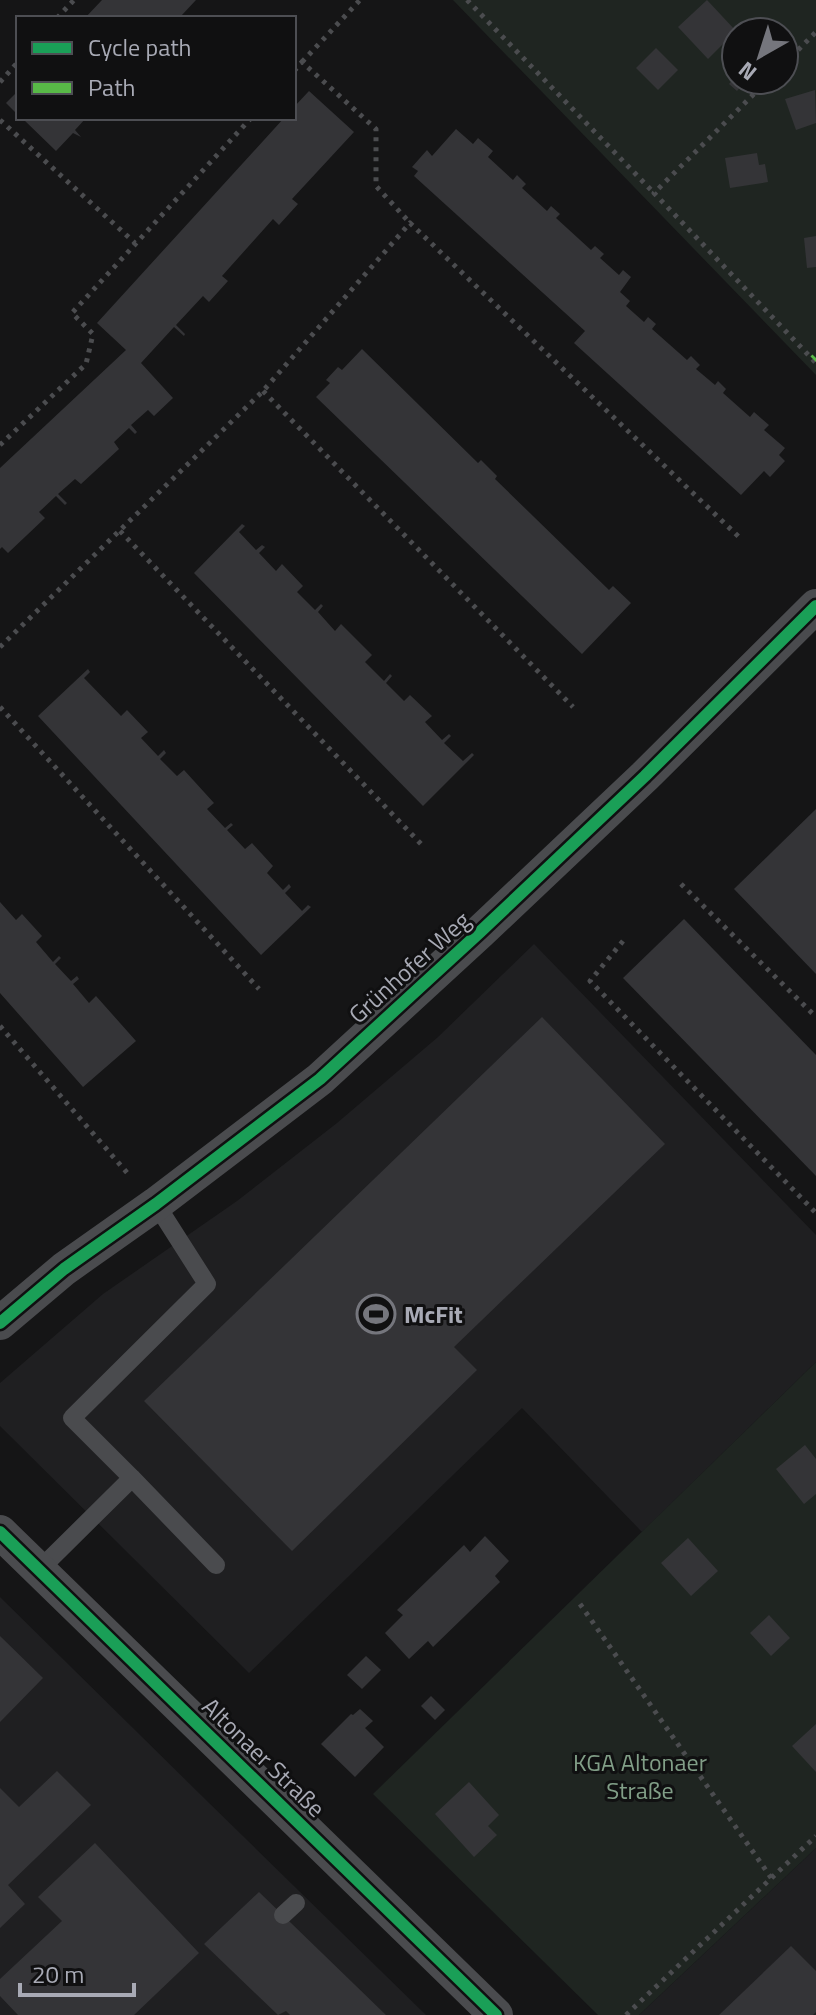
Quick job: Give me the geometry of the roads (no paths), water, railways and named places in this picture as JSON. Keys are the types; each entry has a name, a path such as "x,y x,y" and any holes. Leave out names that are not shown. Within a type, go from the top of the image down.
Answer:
{"street":[{"name":"Grünhofer Weg","path":"0,1323 64,1269 156,1204 320,1079 577,840 816,606"},
{"name":"Altonaer Straße","path":"0,1532 496,2015"}],"lane":[{"path":"156,1204 207,1284 72,1418 216,1565"},
{"path":"39,1570 132,1478"}],"place":[{"name":"McFit","path":"376,1314"}],"park label":[{"name":"KGA Altonaer Straße","path":"640,1776"}]}
